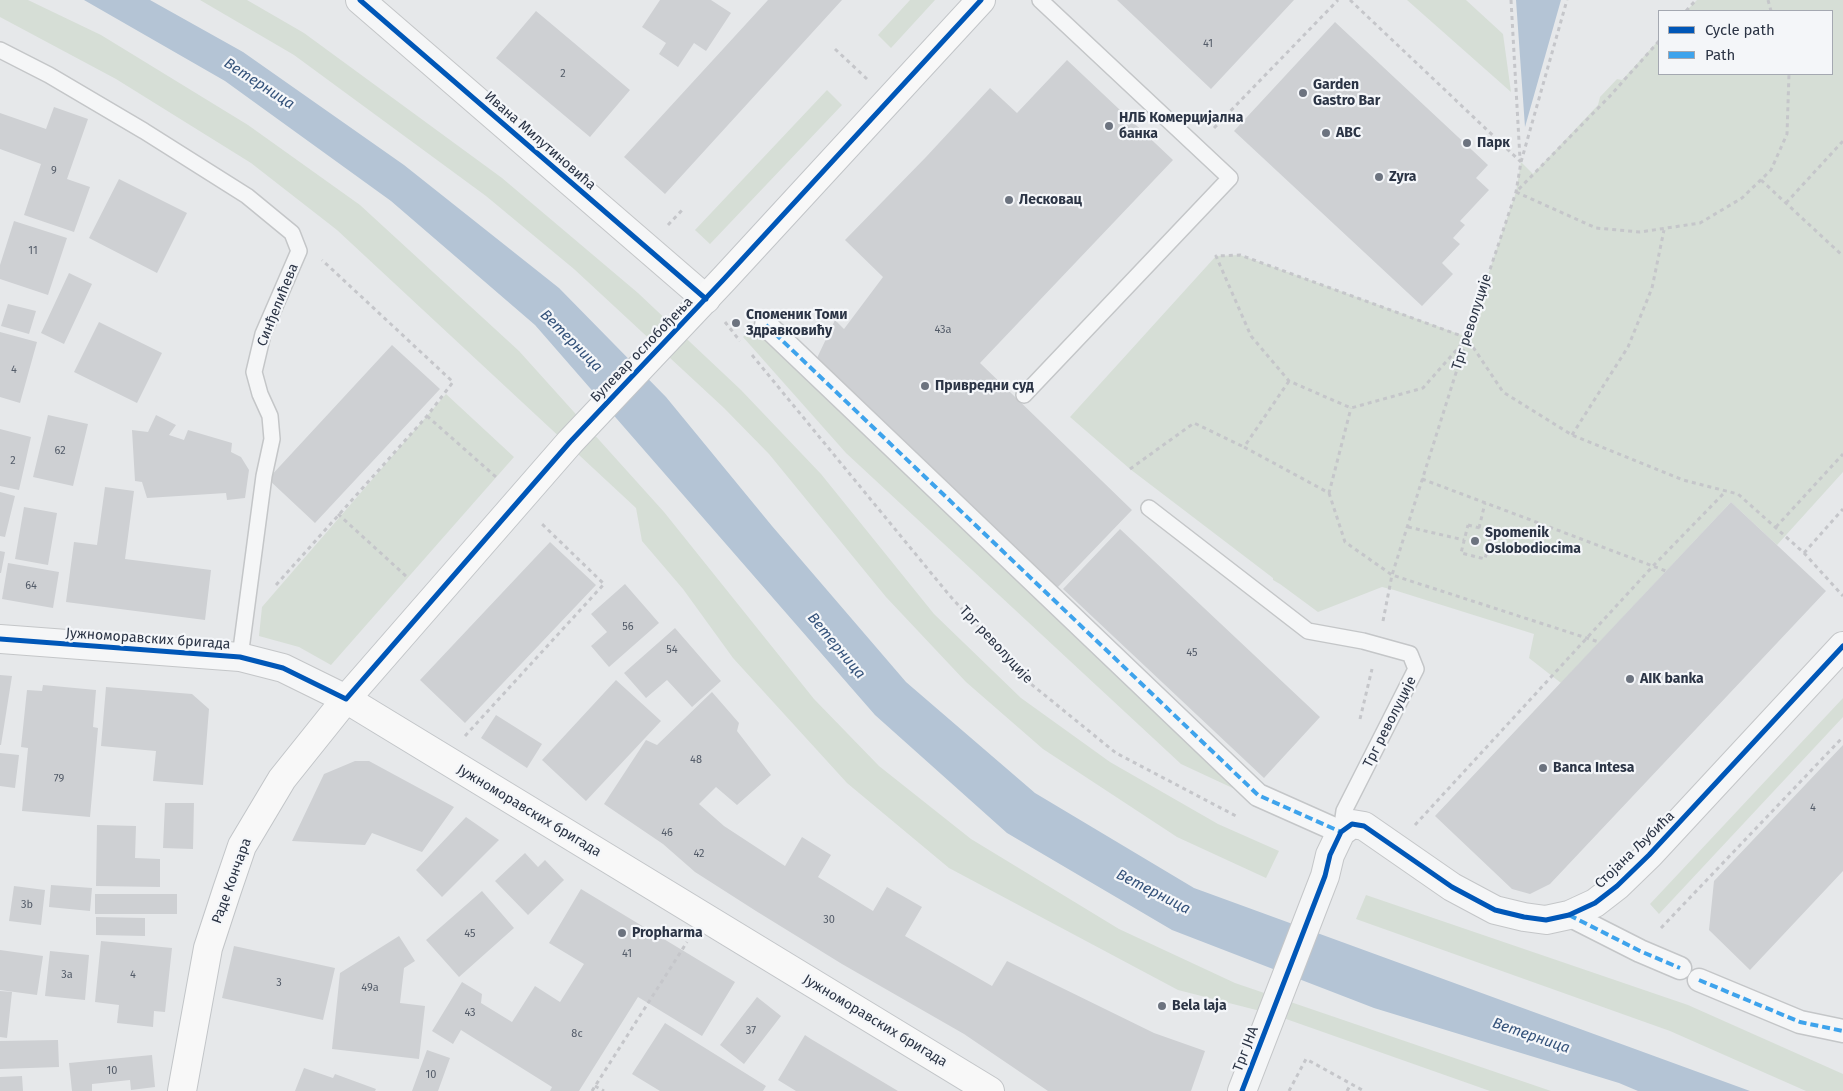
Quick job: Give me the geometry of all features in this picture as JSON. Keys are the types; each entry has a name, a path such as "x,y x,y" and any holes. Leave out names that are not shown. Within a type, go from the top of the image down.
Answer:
{"main road":[{"name":"Булевар ослобођења","path":"346,699 570,442 706,299 981,0"},
{"name":"Јужноморавских бригада","path":"346,699 990,1091"},
{"name":"Раде Кончара","path":"182,1091 208,948 242,846 282,779 346,699"}],"street":[{"name":"Ивана Милутиновића","path":"364,1 706,299"},
{"path":"766,325 1258,795 1341,832"},
{"name":"Јужноморавских бригада","path":"0,640 240,657 283,668 346,699"},
{"name":"Стојана Љубића","path":"1341,832 1352,824 1364,826 1452,887 1495,910 1524,918 1546,920 1569,915 1595,903 1617,886 1649,855 1843,646"},
{"name":"Трг револуције","path":"1325,876 1330,855 1341,832"},
{"name":"Трг ЈНА","path":"1242,1091 1325,876"},
{"path":"1569,915 1640,951 1656,956 1690,974 1800,1022 1843,1031"}],"lane":[{"path":"1024,395 1230,178 1040,0"},
{"path":"0,50 49,75 144,131 247,196 292,233"},
{"name":"Синђелићева","path":"240,657 264,476 272,439 270,416 260,394 254,372 263,334 299,251 292,233"},
{"name":"Трг револуције","path":"1149,508 1308,631 1378,645 1410,654 1416,669 1344,810 1341,832"}],"path":[{"path":"1197,146 1338,0"},
{"path":"1350,0 1520,162"},
{"path":"1511,0 1520,162"},
{"path":"1687,10 1696,0"},
{"path":"1658,42 1610,96 1516,192 1596,228 1640,232 1700,224 1742,198 1771,170 1788,134 1789,75"},
{"path":"835,49 870,82"},
{"path":"1786,203 1843,141"},
{"path":"1761,180 1843,256"},
{"path":"1572,435 1628,346 1652,288 1664,230"},
{"path":"276,586 427,416 453,382 292,233"},
{"path":"1467,338 1423,388 1351,408 1289,381 1251,336 1216,256 1240,255 1467,338 1503,392 1572,435 1683,480 1738,494 1804,553 1843,596"},
{"path":"1244,446 1289,381"},
{"path":"1351,408 1329,493 1345,542 1392,575 1599,642"},
{"path":"427,416 496,478"},
{"path":"1130,469 1194,423 1244,446 1329,493"},
{"path":"1776,527 1843,454"},
{"path":"1422,479 1666,571"},
{"path":"1413,827 1588,639 1653,566 1726,491"},
{"path":"1478,528 1485,502"},
{"path":"1804,553 1843,510"},
{"path":"338,514 406,577"},
{"path":"445,759 604,584 542,524"},
{"path":"1468,525 1492,531 1486,559 1461,553 1464,540 1468,525"},
{"path":"1408,527 1464,540"},
{"path":"1640,951 1843,736"},
{"path":"592,1091 702,916"},
{"path":"1289,1091 1306,1059 1364,1091"},
{"path":"1347,1091 1351,1084"},
{"path":"595,1086 604,1091"}],"shaded area":[{"path":"0,0 28,0 101,35 248,125 360,205 519,351 664,512 814,699 879,766 971,839 1119,929 1235,983 1551,1091 1490,1091 1272,1014 1178,990 949,868 847,783 733,658 683,589 642,541 636,508 337,230 251,163 116,79 0,17"},
{"path":"200,0 247,0 304,33 502,178 638,293 741,390 821,474 934,614 1021,698 1110,762 1218,824 1279,851 1266,878 1177,837 1043,749 966,682 886,597 769,454 724,408 574,269 486,196 294,55"},
{"path":"910,0 935,0 891,48 878,35"},
{"path":"1407,0 1466,0 1503,34 1511,92"},
{"path":"1697,0 1843,0 1843,472 1777,545 1731,502 1561,683 1529,658 1534,634 1394,590 1382,587 1318,612 1273,580 1273,578 1130,469 1070,417 1216,256 1240,255 1467,337 1516,192 1521,162 1533,174 1598,105 1600,97 1617,79 1622,80 1658,41 1658,75 1833,75 1833,10 1687,10"},
{"path":"827,90 842,105 710,244 695,230"},
{"path":"756,324 1254,798 1181,764 846,453 743,337"},
{"path":"446,394 514,457 331,665 299,647 259,636 262,607"},
{"path":"1843,698 1843,717 1659,914 1650,904"},
{"path":"1366,895 1688,1005 1843,1074 1843,1091 1806,1091 1670,1031 1356,919"}],"water":[{"name":"Ветерница","path":"84,0 150,0 243,52 404,165 559,288 666,397 772,526 906,682 1035,793 1194,888 1750,1091 1638,1091 1619,1083 1374,1008 1172,930 1007,833 875,715 535,325 391,201 225,81"},
{"path":"1516,0 1561,0 1525,127"}],"building":[{"path":"660,0 711,0 731,13 706,51 694,43 678,67 659,54 666,43 642,27"},
{"path":"768,0 842,0 665,194 624,157"},
{"path":"1117,0 1294,0 1211,89"},
{"path":"536,11 630,90 590,137 496,58"},
{"path":"1335,22 1488,165 1476,178 1489,190 1460,221 1465,225 1453,238 1460,244 1442,263 1453,274 1422,306 1234,131"},
{"path":"1067,60 1173,160 980,363 1132,510 1057,588 817,358 835,320 844,329 883,277 845,240 990,88 1017,113"},
{"path":"54,107 88,119 67,179 90,187 74,232 24,215 41,164 0,149 0,113 46,129"},
{"path":"119,179 187,213 157,273 89,238"},
{"path":"14,221 67,238 48,295 0,279 0,265"},
{"path":"69,273 92,284 64,344 41,333"},
{"path":"8,304 36,311 29,334 1,326"},
{"path":"99,322 162,353 137,403 74,372"},
{"path":"0,332 37,342 20,403 0,397"},
{"path":"392,345 440,389 315,523 268,479"},
{"path":"48,415 88,424 73,486 33,477"},
{"path":"156,415 176,425 169,435 184,440 188,430 232,443 231,452 241,457 249,470 245,498 227,500 226,493 147,498 142,482 135,481 132,430 148,432"},
{"path":"0,429 31,437 19,490 0,486"},
{"path":"105,487 134,491 125,559 211,570 205,620 66,602 74,542 97,545"},
{"path":"0,492 15,496 5,537 0,536"},
{"path":"1731,502 1826,591 1550,884 1530,894 1512,889 1435,816"},
{"path":"24,507 57,513 48,565 15,559"},
{"path":"1120,529 1320,717 1264,778 1063,589"},
{"path":"550,542 596,585 465,723 420,680"},
{"path":"0,551 5,552 1,573 0,573"},
{"path":"8,563 59,572 53,608 2,599"},
{"path":"625,584 659,623 609,667 591,646 607,632 591,614"},
{"path":"675,628 721,681 692,707 667,680 646,698 624,673"},
{"path":"0,675 12,676 1,745 0,745"},
{"path":"616,680 661,721 586,801 542,760"},
{"path":"43,685 96,690 93,727 98,728 90,817 22,811 28,748 21,747 27,690 42,691"},
{"path":"106,687 192,694 209,709 203,785 153,781 156,751 101,746"},
{"path":"712,692 739,723 737,731 771,775 737,805 716,787 699,804 724,826 785,866 802,837 831,855 818,877 873,911 887,887 922,907 905,936 992,986 1007,961 1154,1033 1205,1051 1191,1091 1048,1091 964,1034 842,964 695,872 663,844 604,804 646,740 657,745"},
{"path":"496,715 542,744 527,768 481,738"},
{"path":"1843,745 1843,871 1750,970 1709,930 1714,881"},
{"path":"0,753 19,755 15,788 0,786"},
{"path":"355,761 369,761 454,807 422,852 372,833 365,845 292,841 324,774"},
{"path":"165,803 194,803 193,849 163,848"},
{"path":"466,817 499,840 442,897 416,870"},
{"path":"97,825 136,826 135,858 160,859 160,887 96,886"},
{"path":"525,853 538,867 545,860 564,880 528,915 495,881"},
{"path":"51,885 92,888 90,911 49,907"},
{"path":"14,886 45,890 41,925 9,921"},
{"path":"581,889 735,982 702,1036 638,997 579,1091 550,1091 552,1087 461,1030 453,1044 432,1031 462,982 482,994 481,1003 512,1022 535,986 560,1002 584,964 549,943"},
{"path":"482,891 514,928 459,977 426,940"},
{"path":"95,894 177,894 177,914 95,914"},
{"path":"96,917 145,918 145,936 96,935"},
{"path":"399,936 415,961 404,968 400,1003 425,1006 419,1059 332,1049 340,973"},
{"path":"101,941 172,948 165,1012 154,1011 153,1027 117,1023 119,1005 95,1002"},
{"path":"234,946 335,968 323,1020 222,998"},
{"path":"0,950 43,956 37,995 0,990"},
{"path":"50,951 89,955 85,1000 45,996"},
{"path":"0,991 12,992 7,1038 0,1037"},
{"path":"757,997 781,1016 744,1064 720,1045"},
{"path":"665,1023 766,1086 763,1091 660,1091 632,1074"},
{"path":"805,1035 898,1091 796,1091 778,1080"},
{"path":"58,1040 59,1067 0,1069 0,1041"},
{"path":"427,1050 450,1058 438,1091 412,1091"},
{"path":"152,1055 155,1087 131,1090 130,1080 92,1084 92,1091 72,1091 69,1063"},
{"path":"304,1068 333,1078 335,1074 376,1089 375,1091 295,1091"},
{"path":"22,1076 23,1091 0,1091 0,1077"}],"marked path":[{"path":"766,325 1258,795 1341,832"},
{"path":"1569,915 1640,951 1680,968"},
{"path":"1699,980 1800,1022 1843,1031"}],"cycle path":[{"path":"360,0 706,299"},
{"path":"0,639 240,657 283,668 346,699 570,442 724,279 981,0"},
{"path":"1242,1091 1325,876 1330,855 1341,832 1352,824 1364,826 1452,887 1495,910 1546,920 1569,915 1595,903 1617,886 1649,855 1843,646"}],"place":[{"name":"Garden Gastro Bar","path":"1303,93"},
{"name":"НЛБ Комерцијална банка","path":"1109,126"},
{"name":"ABC","path":"1326,133"},
{"name":"Парк","path":"1467,143"},
{"name":"Zyra","path":"1379,177"},
{"name":"Лесковац","path":"1009,200"},
{"name":"Споменик Томи Здравковићу","path":"736,323"},
{"name":"Привредни суд","path":"925,386"},
{"name":"Spomenik Oslobodiocima","path":"1475,541"},
{"name":"AIK banka","path":"1630,679"},
{"name":"Banca Intesa","path":"1543,768"},
{"name":"Propharma","path":"622,933"},
{"name":"Bela laja","path":"1162,1006"}]}
